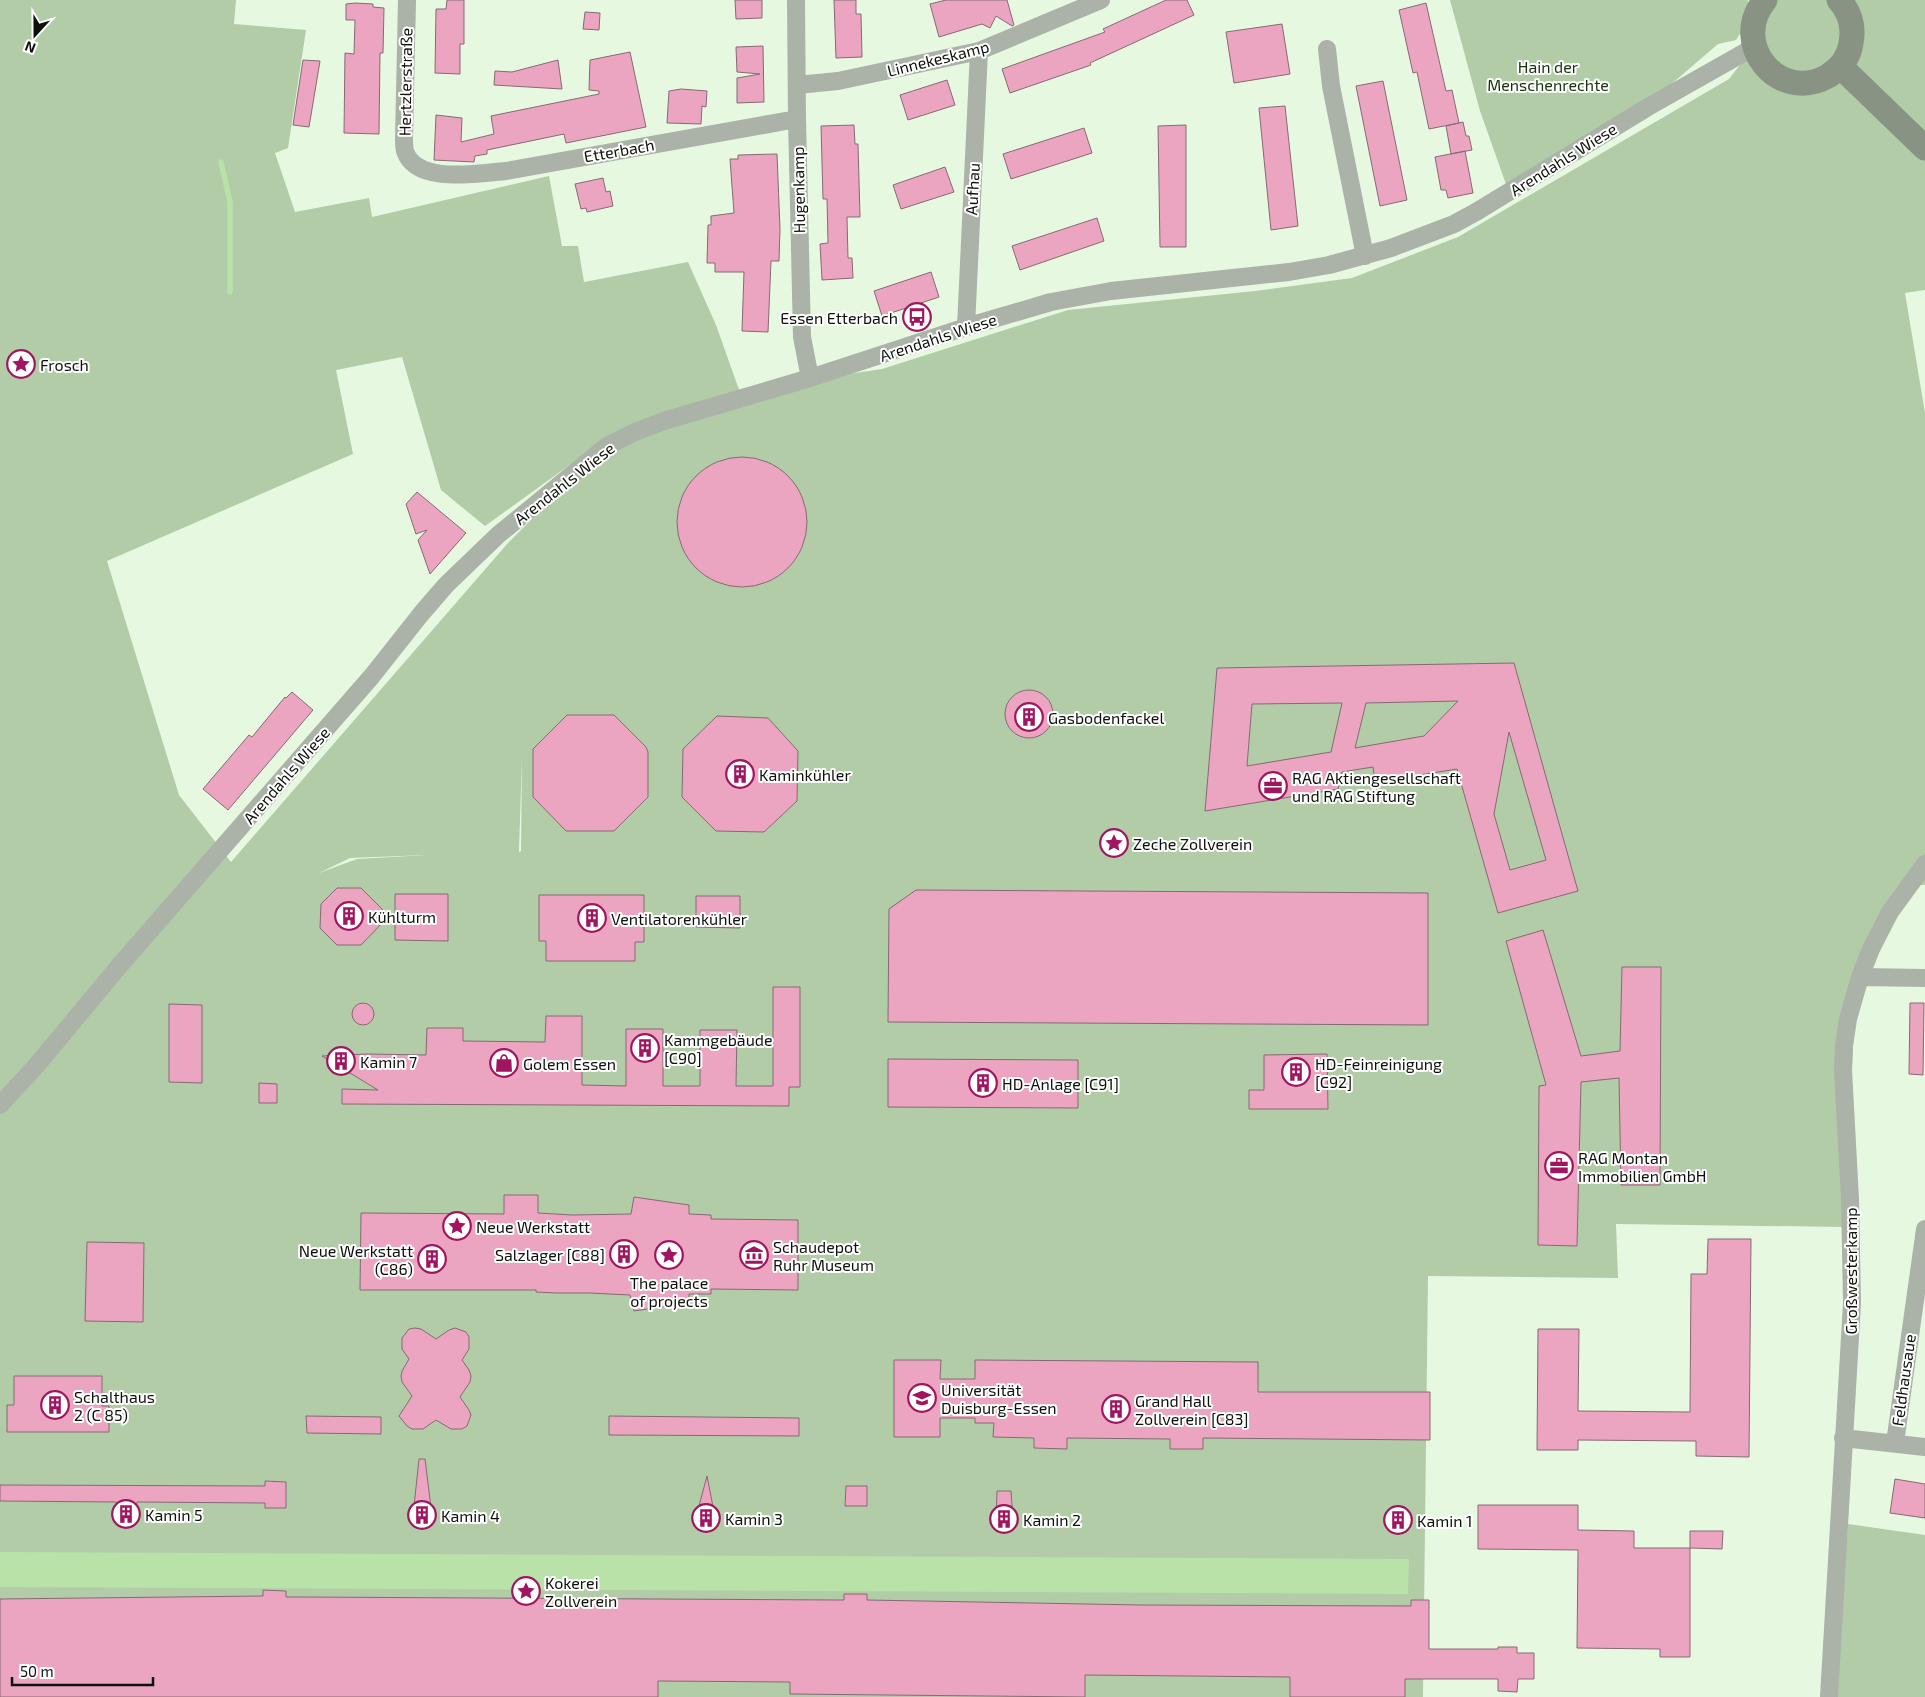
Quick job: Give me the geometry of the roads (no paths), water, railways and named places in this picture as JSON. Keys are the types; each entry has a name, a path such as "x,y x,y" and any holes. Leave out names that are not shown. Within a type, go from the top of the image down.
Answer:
{"main road":[{"path":"1765,0 1754,22 1752,34 1754,47 1765,66 1777,76 1788,81 1808,83 1818,80 1841,66 1848,53 1852,35 1850,18 1842,1"},
{"path":"1841,66 1925,148"}],"street":[{"name":"Hertzlerstraße","path":"408,0 405,151 420,168 440,174"},
{"name":"Hugenkamp","path":"796,0 802,337 810,378"},
{"name":"Linnekeskamp","path":"798,85 838,81 979,51 1101,0"},
{"name":"Arendahls Wiese","path":"0,1105 36,1066 120,965 372,676 420,614 446,585 498,535 607,446 635,432 667,420 810,378 966,327 1084,295 1289,272 1365,256 1415,240 1454,224 1476,212 1648,107 1754,47"},
{"path":"1327,49 1331,86 1365,256"},
{"name":"Aufhau","path":"966,327 979,51"},
{"name":"Etterbach","path":"440,174 506,171 797,118"},
{"name":"Großwesterkamp","path":"1829,1697 1852,1303 1850,1199 1843,1070 1848,1019 1860,977 1871,949 1890,912 1925,864"},
{"path":"1860,977 1925,978"},
{"name":"Feldhausaue","path":"1895,1443 1925,1229"},
{"path":"1843,1438 1925,1448"}],"waterway":[{"path":"221,162 230,202 230,292"}],"place":[{"name":"Essen Etterbach","path":"917,317"},
{"name":"Frosch","path":"21,364"},
{"name":"Gasbodenfackel","path":"1029,717"},
{"name":"Kaminkühler","path":"740,774"},
{"name":"RAG Aktiengesellschaft und RAG Stiftung","path":"1273,786"},
{"name":"Zeche Zollverein","path":"1114,843"},
{"name":"Kühlturm","path":"349,916"},
{"name":"Ventilatorenkühler","path":"592,918"},
{"name":"Kammgebäude [C90]","path":"645,1048"},
{"name":"Kamin 7","path":"341,1061"},
{"name":"Golem Essen","path":"504,1063"},
{"name":"HD-Feinreinigung [C92]","path":"1296,1072"},
{"name":"HD-Anlage [C91]","path":"983,1083"},
{"name":"RAG Montan Immobilien GmbH","path":"1559,1166"},
{"name":"Neue Werkstatt","path":"457,1226"},
{"name":"Salzlager [C88]","path":"624,1254"},
{"name":"The palace of projects","path":"669,1255"},
{"name":"Schaudepot Ruhr Museum","path":"754,1255"},
{"name":"Neue Werkstatt (C86)","path":"432,1259"},
{"name":"Universität Duisburg-Essen","path":"922,1398"},
{"name":"Schalthaus 2 (C 85)","path":"55,1405"},
{"name":"Grand Hall Zollverein [C83]","path":"1116,1409"},
{"name":"Kamin 5","path":"126,1514"},
{"name":"Kamin 4","path":"422,1515"},
{"name":"Kamin 3","path":"706,1518"},
{"name":"Kamin 2","path":"1004,1519"},
{"name":"Kamin 1","path":"1398,1520"},
{"name":"Kokerei Zollverein","path":"526,1591"}],"park label":[{"name":"Hain der Menschenrechte","path":"1548,75"}]}
